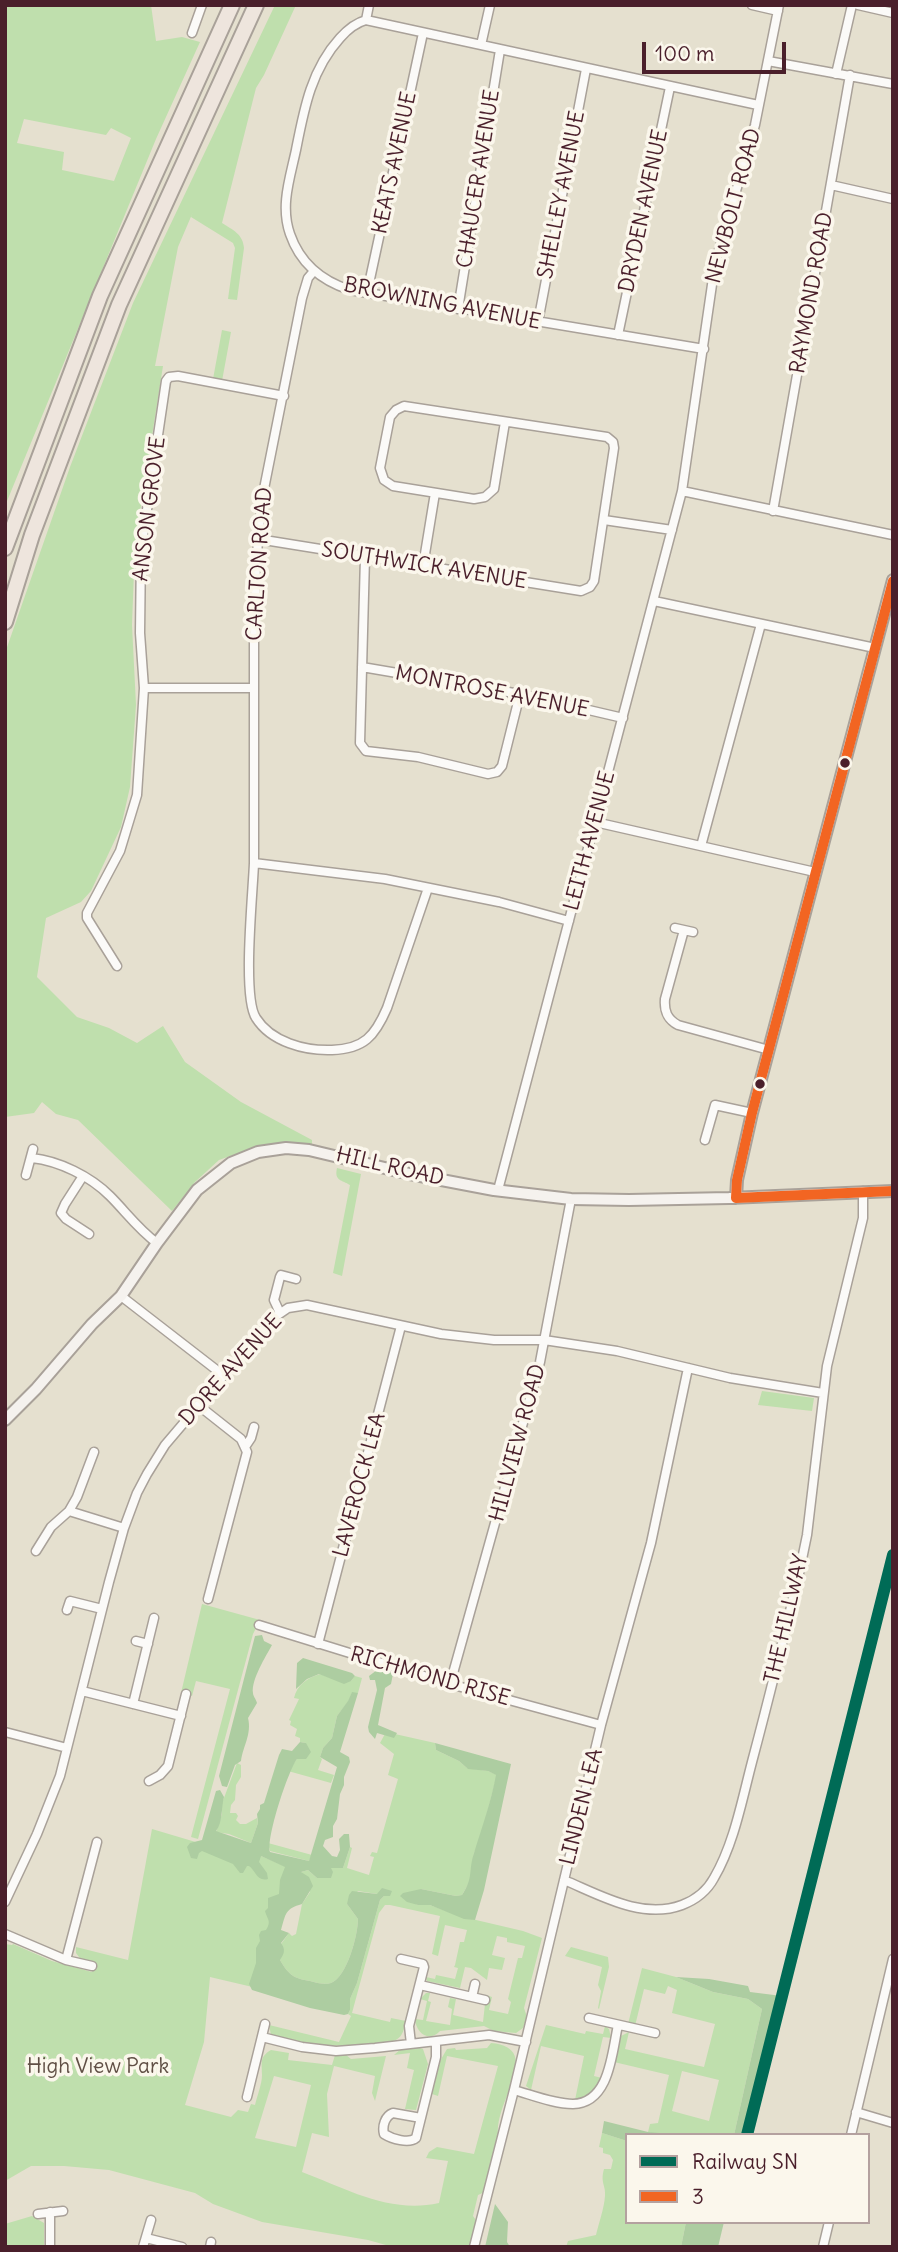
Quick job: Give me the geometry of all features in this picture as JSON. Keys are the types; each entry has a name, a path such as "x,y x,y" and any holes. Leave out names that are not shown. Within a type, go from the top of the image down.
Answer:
{"highway":[{"path":"5,548 100,296 232,5"},
{"path":"5,622 32,535 119,305 256,5"}],"street":[{"path":"192,33 202,5"},
{"path":"369,5 366,20 758,105"},
{"path":"481,45 490,5"},
{"path":"752,5 779,8"},
{"path":"836,74 852,5"},
{"path":"859,5 893,13"},
{"name":"NEWBOLT ROAD","path":"682,491 715,264 755,125 779,8"},
{"name":"BROWNING AVENUE","path":"366,20 356,22 344,33 317,69 307,97 285,199 290,234 300,254 314,271 335,285 368,293 704,349"},
{"name":"KEATS AVENUE","path":"368,293 423,33"},
{"name":"CHAUCER AVENUE","path":"458,309 500,50"},
{"path":"768,61 893,84"},
{"name":"SHELLEY AVENUE","path":"538,322 586,69"},
{"name":"RAYMOND ROAD","path":"773,511 850,75"},
{"name":"DRYDEN AVENUE","path":"618,335 670,87"},
{"path":"831,185 893,199"},
{"name":"CARLTON ROAD","path":"314,271 308,278 302,299 262,499 258,539 254,594 254,863 249,959 251,1007 255,1017 276,1036 306,1048 330,1050 354,1047 369,1040 380,1025 400,975 428,888"},
{"name":"ANSON GROVE","path":"117,965 87,918 87,913 111,872 137,795 144,688 140,625 141,550 166,381 173,376 284,396"},
{"path":"505,422 495,485 491,493 480,499 393,486 382,478 380,468 390,417 393,412 404,407 505,422 610,439 614,448 604,520 672,530"},
{"path":"682,491 893,536"},
{"name":"LEITH AVENUE","path":"498,1190 682,491"},
{"path":"423,566 435,493"},
{"name":"SOUTHWICK AVENUE","path":"258,539 581,591 590,587 594,581 604,520"},
{"path":"365,556 360,743 366,751 418,757 488,774 496,772 502,766 520,694"},
{"path":"736,1198 737,1180 752,1112 893,580"},
{"path":"654,601 875,648"},
{"path":"701,846 761,624"},
{"name":"MONTROSE AVENUE","path":"362,667 520,694 623,718"},
{"path":"144,688 253,688"},
{"path":"595,822 815,872"},
{"path":"254,863 363,875 499,902 569,921"},
{"path":"684,930 665,999 668,1018 678,1025 769,1050"},
{"path":"705,1140 715,1105 752,1112"},
{"name":"HILL ROAD","path":"5,1419 121,1296 157,1243 210,1178 240,1158 271,1149 327,1153 410,1174 498,1190 571,1199 736,1198 893,1191"},
{"path":"26,1175 32,1153 83,1177 107,1193 140,1231 157,1243"},
{"path":"83,1177 61,1213 89,1234"},
{"name":"THE HILLWAY","path":"564,1880 625,1906 668,1909 685,1904 698,1896 713,1881 721,1865 744,1794 800,1569 807,1535 827,1366 863,1218 863,1191"},
{"name":"HILLVIEW ROAD","path":"450,1684 507,1485 544,1340 571,1199"},
{"path":"280,1313 274,1300 280,1277 281,1275 296,1279"},
{"path":"121,1296 223,1375"},
{"name":"DORE AVENUE","path":"5,1902 51,1801 124,1528 147,1474 165,1445 223,1375 280,1313 288,1308 307,1305 401,1326 494,1340 544,1340 617,1351 730,1378 823,1393"},
{"name":"LAVEROCK LEA","path":"318,1644 401,1326"},
{"name":"LINDEN LEA","path":"474,2247 601,1726 651,1543 688,1368"},
{"path":"198,1405 241,1439 246,1460 208,1599"},
{"path":"245,1447 254,1427"},
{"path":"36,1550 51,1527 69,1511 94,1452"},
{"path":"69,1511 124,1528"},
{"path":"67,1610 70,1601 102,1609"},
{"path":"133,1704 154,1618"},
{"name":"RICHMOND RISE","path":"258,1626 601,1726"},
{"path":"136,1641 148,1644"},
{"path":"82,1691 181,1716"},
{"path":"149,1781 160,1775 168,1766 186,1694"},
{"path":"5,1732 67,1748"},
{"path":"66,1960 97,1842"},
{"path":"5,1934 66,1960 92,1966"},
{"path":"401,1959 423,1964 424,1967 409,2026 411,2044"},
{"path":"851,2133 892,1962"},
{"path":"472,1997 475,1984"},
{"path":"420,1985 485,2000"},
{"path":"589,2018 654,2033"},
{"path":"247,2097 265,2024"},
{"path":"514,2090 570,2104 591,2098 606,2077 618,2025"},
{"path":"262,2037 302,2047 336,2051 489,2035 526,2042"},
{"path":"421,2118 393,2112 386,2117 384,2134 414,2140 416,2138 421,2118 436,2057 436,2041"},
{"path":"856,2112 893,2123"},
{"path":"38,2214 63,2211"},
{"path":"50,2212 50,2247"},
{"path":"151,2220 145,2243 182,2247"},
{"path":"823,2247 829,2224"}],"green space":[{"path":"5,5 151,5 156,41 182,37 200,42 156,139 5,506","holes":["24,119 106,135 111,128 131,138 114,181 62,170 64,152 17,143"]},
{"path":"275,5 296,5 256,88 222,223 237,233 244,248 237,300 228,299 235,248 233,243 191,217 193,212 178,247 155,366 163,366 135,544 132,625 136,705 130,787 121,827 91,891 81,902 46,918 37,977 77,1017 109,1028 137,1043 163,1026 185,1062 241,1102 312,1140 312,1145 261,1145 219,1160 195,1182 172,1211 78,1120 56,1114 42,1102 34,1113 5,1117 5,653 70,467 133,303"},
{"path":"222,330 231,332 222,381 213,379"},
{"path":"337,1168 361,1174 342,1276 333,1273 350,1185 338,1178"},
{"path":"762,1391 814,1398 812,1411 758,1405"},
{"path":"202,1604 260,1620 253,1634 198,1839 191,1837 230,1689 196,1681 192,1696 181,1693"},
{"path":"262,1635 264,1641 272,1645 254,1682 253,1694 257,1703 248,1718 248,1735 241,1761 235,1765 227,1787 222,1786 219,1776 255,1636"},
{"path":"303,1658 355,1676 344,1684 319,1674 307,1679 296,1689 297,1663"},
{"path":"385,1669 393,1674 391,1684 385,1688 378,1725 397,1733 394,1738 377,1733 375,1739 368,1727 377,1690 375,1680 370,1680 369,1676 377,1670"},
{"path":"320,1674 339,1681 351,1681 355,1676 362,1678 358,1693 352,1693 337,1716 332,1738 323,1748 320,1757 322,1759 318,1770 334,1775 331,1783 288,1771 297,1759 300,1759 306,1743 300,1742 300,1738 295,1736 297,1729 290,1725 289,1720 299,1699 294,1698 295,1693 303,1683"},
{"path":"352,1692 358,1693 340,1752 349,1757 350,1762 340,1794 333,1837 325,1840 323,1846 332,1856 337,1857 340,1850 339,1839 344,1834 349,1834 350,1847 343,1868 331,1868 331,1878 317,1878 308,1870 301,1872 309,1877 313,1886 302,1904 289,1910 285,1916 281,1930 289,1933 281,1943 284,1952 280,1960 296,1977 331,1983 347,1964 356,1935 358,1919 347,1904 349,1895 352,1891 377,1894 382,1888 392,1891 390,1896 384,1896 380,1900 350,1999 350,2010 344,2015 310,2008 252,1990 249,1984 256,1963 259,1935 269,1924 265,1911 268,1908 268,1898 279,1894 285,1867 261,1856 259,1862 268,1879 264,1880 249,1866 240,1873 233,1864 202,1851 197,1859 191,1858 187,1847 190,1843 202,1840 216,1791 220,1790 224,1797 221,1819 216,1831 251,1843 258,1823 257,1814 260,1805 264,1803 279,1755 282,1749 292,1751 300,1742 306,1743 311,1752 306,1759 297,1759 288,1777 274,1820 270,1852 309,1861 337,1767 320,1757 323,1748 332,1738 337,1716"},
{"path":"386,1732 435,1743 436,1750 467,1768 497,1775 474,1853 470,1881 462,1895 421,1889 405,1899 418,1905 430,1905 459,1916 542,1938 524,2008 527,2017 523,2028 516,2033 494,2031 484,2026 440,2031 436,2035 428,2036 420,2032 415,2019 423,2020 427,2001 420,1999 426,1993 430,1993 428,2001 431,2002 426,2021 450,2025 450,1998 456,1999 453,2015 483,2022 486,1995 492,1997 489,2010 508,2014 511,2002 508,1999 518,1958 522,1958 525,1946 507,1942 507,1938 497,1936 492,1955 505,1958 502,1970 489,1968 487,1980 471,1968 465,1967 460,1988 427,1981 426,1977 435,1979 436,1975 455,1979 458,1968 454,1967 460,1942 464,1942 467,1930 445,1925 438,1956 432,1954 440,1916 385,1905 379,1913 352,2013 390,2022 391,2018 406,2021 400,2036 388,2042 338,2046 271,2035 269,2025 339,2042 351,2016 348,2014 350,1999 380,1900 384,1896 390,1896 358,1891 347,1904 358,1919 356,1935 347,1964 331,1983 318,1983 292,1975 280,1960 281,1944 289,1933 292,1936 296,1934 302,1904 310,1892 301,1872 308,1870 317,1878 331,1878 330,1868 343,1868 350,1847 352,1848 347,1868 369,1875 374,1857 370,1856 372,1852 377,1853 398,1779 388,1775 394,1754 380,1743"},
{"path":"435,1743 511,1764 475,1920 464,1919 430,1905 407,1902 400,1896 421,1889 462,1895 468,1883 472,1859 494,1785 496,1775 488,1771 468,1769 459,1761 436,1750"},
{"path":"237,1763 241,1765 241,1777 236,1785 235,1800 230,1813 236,1813 236,1820 240,1824 257,1818 258,1823 251,1843 216,1832 222,1814 221,1806"},
{"name":"High View Park","path":"152,1829 199,1843 261,1856 294,1870 261,1989 210,1977 204,2042 185,2105 231,2117 238,2110 248,2112 251,2104 255,2105 262,2079 263,2058 271,2050 289,2053 288,2060 332,2065 335,2055 345,2054 351,2059 386,2056 375,2101 372,2093 375,2076 334,2066 327,2094 329,2137 312,2133 302,2172 386,2203 421,2206 439,2203 448,2161 426,2158 429,2152 437,2147 474,2154 498,2066 447,2056 438,2096 432,2094 440,2061 447,2049 487,2048 491,2043 507,2047 515,2055 516,2067 498,2125 499,2138 485,2192 478,2195 473,2216 478,2223 472,2247 393,2247 368,2240 262,2222 213,2204 195,2193 109,2170 31,2166 5,2181 5,1944 13,1944 52,1961 92,1972 94,1964 82,1961 76,1953 76,1947 128,1960","holes":["274,2076 311,2085 296,2147 255,2138"]},
{"path":"268,1843 312,1855 309,1861 270,1851"},
{"path":"571,1947 608,1957 609,1967 599,2009 601,1991 598,1985 602,1967 565,1956"},
{"path":"642,1968 676,1977 713,1992 748,1999 762,2009 734,2133 648,2132 650,2124 658,2123 669,2075 614,2062 621,2036 629,2032 625,2049 704,2067 715,2024 672,2013 677,1990 668,1986 665,1994 644,1989 635,2026 628,2024","holes":["682,2071 719,2080 709,2121 672,2111"]},
{"path":"676,1977 709,1979 748,1986 750,1992 782,1996 747,2133 734,2133 762,2009 748,1999 713,1992"},
{"path":"546,2025 585,2034 586,2031 603,2034 605,2026 609,2029 611,2038 603,2037 594,2076 602,2078 591,2094 575,2100 584,2056 541,2046 531,2090 526,2086"},
{"path":"402,2048 423,2049 428,2064 416,2110 405,2109 414,2070 407,2068 410,2053 394,2055"},
{"path":"604,2121 659,2133 625,2133 625,2140 602,2133"},
{"path":"602,2133 625,2140 625,2224 686,2224 681,2247 566,2247 568,2241 596,2235 604,2201 604,2169 611,2169 613,2160 599,2147"},
{"path":"495,2204 508,2222 507,2242 510,2247 485,2247"},
{"path":"32,2216 44,2223 44,2247 5,2247 5,2224"},
{"path":"686,2224 724,2224 718,2247 681,2247"}],"rail line":[{"name":"SN","path":"748,2133 893,1555"}],"transit line":[{"name":"3","path":"893,581 752,1113 737,1180 736,1198 893,1191"}]}
